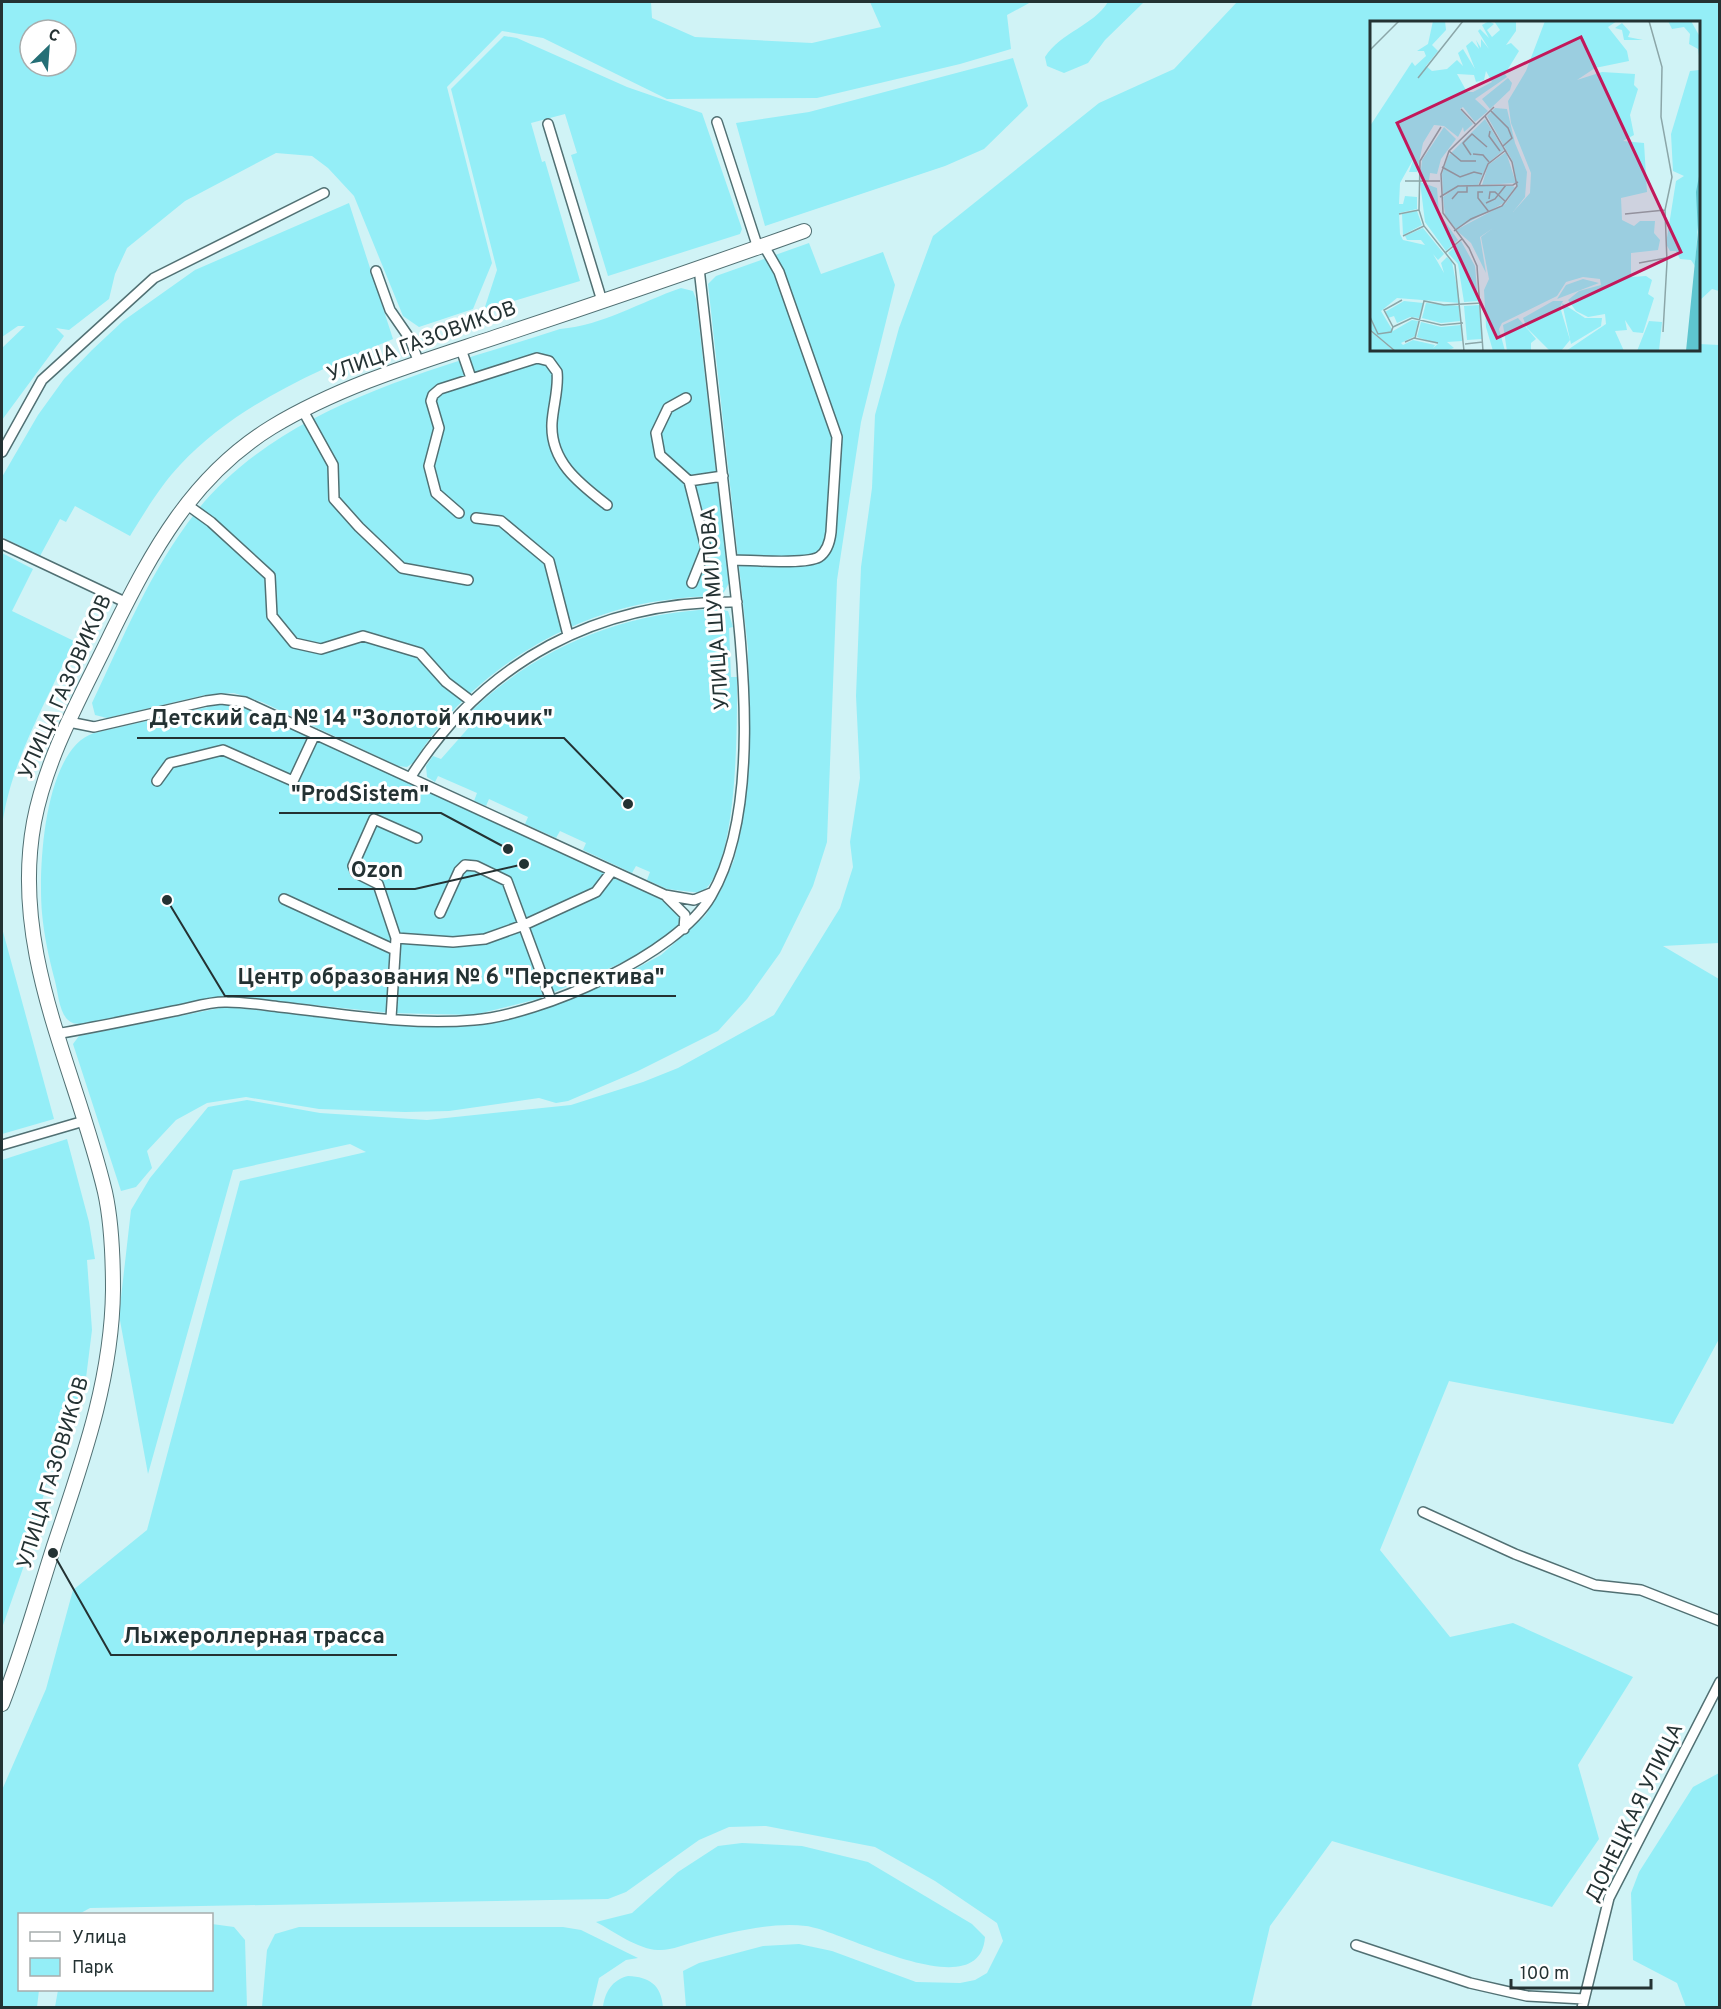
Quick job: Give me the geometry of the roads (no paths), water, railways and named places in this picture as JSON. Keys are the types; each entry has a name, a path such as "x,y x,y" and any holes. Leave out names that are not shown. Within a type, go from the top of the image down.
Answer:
{"street":[{"path":"717,122 761,247 779,272 837,437 830,543 818,557 800,561 732,560"},
{"path":"548,124 602,302"},
{"path":"2,452 42,380 154,278 324,193"},
{"name":"УЛИЦА ГАЗОВИКОВ","path":"2,1704 5,1684 91,1434 107,1363 113,1290 111,1242 105,1193 56,1034 35,956 29,914 28,877 38,803 49,768 69,722 155,547 186,504 232,457 265,431 302,409 419,363 804,231"},
{"name":"УЛИЦА ШУМИЛОВА","path":"56,1034 225,1001 391,1018 475,1020 508,1014 551,1000 640,960 658,950 700,913 715,888 728,858 735,828 741,775 742,649 699,268"},
{"path":"376,271 390,310 410,339 419,363"},
{"path":"461,349 471,378"},
{"path":"459,513 436,493 429,466 439,428 432,398 437,390 533,358 546,359 553,364 557,376 552,426 559,459 577,482 607,506"},
{"path":"686,398 668,408 656,433 660,454 689,481 705,548 692,584"},
{"path":"302,409 333,465 334,499 358,528 402,568 468,580"},
{"path":"689,481 723,476"},
{"path":"186,504 211,522 270,576 272,616 294,643 321,649 363,636 420,652 447,682 471,701"},
{"path":"476,518 501,521 549,561 568,635"},
{"path":"2,544 127,603"},
{"path":"410,778 435,742 471,701 514,666 568,635 610,619 652,608 694,603 737,602"},
{"path":"69,722 94,727 206,701 233,699 260,708 665,895 689,900 704,898 715,888"},
{"path":"157,781 170,763 224,750 293,781 315,734"},
{"path":"391,1018 396,938 378,884 356,873 353,866 374,819 417,838"},
{"path":"440,913 459,871 470,865 507,881 551,1000"},
{"path":"396,938 470,941 524,925 596,892 612,871"},
{"path":"665,895 683,912 686,921 683,930"},
{"path":"284,899 395,950"},
{"path":"689,900 700,913"},
{"path":"683,912 700,913"},
{"path":"2,1145 84,1121"},
{"path":"1422,1512 1515,1554 1595,1585 1641,1590 1719,1620"},
{"name":"ДОНЕЦКАЯ УЛИЦА","path":"1356,1945 1470,1983 1527,1996 1583,2003 1609,1898 1719,1682"}],"place":[{"name":"Детский сад № 14 \"Золотой ключик\"","path":"628,804"},
{"name":"\"ProdSistem\"","path":"508,849"},
{"name":"Ozon","path":"524,864"},
{"name":"Центр образования № 6 \"Перспектива\"","path":"167,900"},
{"name":"Лыжероллерная трасса","path":"53,1553"}]}
